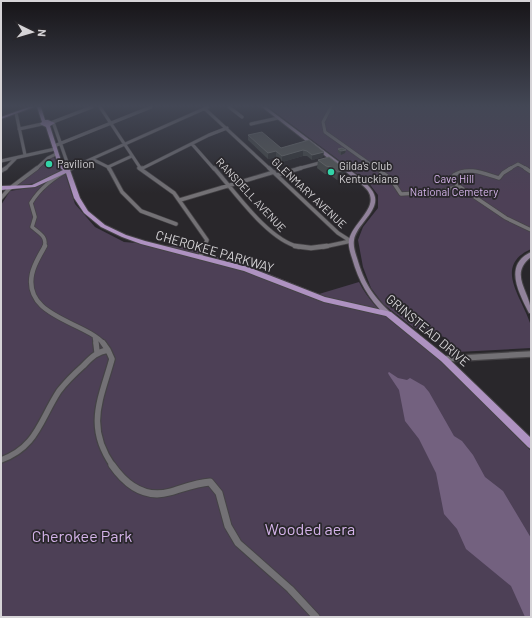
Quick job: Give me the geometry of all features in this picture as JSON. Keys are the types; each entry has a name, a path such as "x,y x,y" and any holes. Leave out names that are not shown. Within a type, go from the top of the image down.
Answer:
{"main road":[{"name":"CHEROKEE PARKWAY","path":"50,136 61,167 68,170 81,206 89,215 103,226 143,243 256,272 332,301 388,314"},
{"path":"301,136 365,184 373,196 374,204 372,209 355,230 351,241"},
{"path":"1,188 33,186 68,170"},
{"name":"GRINSTEAD DRIVE","path":"351,241 358,272 365,288 374,301 444,359 531,444"},
{"path":"531,254 520,264 517,274 520,286 531,311"}],"street":[{"path":"21,136 26,155"},
{"name":"CHEROKEE PARKWAY","path":"58,136 68,170"},
{"path":"1,198 10,188 38,168 60,143 78,136"},
{"path":"119,136 140,169 149,177 168,187 180,200 208,241 200,257"},
{"path":"142,136 68,170 37,194 31,203 35,217 32,227 45,238 46,241 31,274 31,287 37,300 50,312 102,342 107,346 110,352 112,359 98,408 97,425 106,454 117,474 135,489 153,494 166,494 196,482 210,482 219,493 228,526 238,543 290,589 316,617"},
{"path":"140,169 208,136"},
{"name":"GLENMARY AVENUE","path":"235,136 338,233 351,241"},
{"path":"330,136 391,179 401,194 418,193 430,196 457,187 470,193 506,218 531,230"},
{"name":"RANSDELL AVENUE","path":"192,144 270,232 290,245 314,248 329,246 344,241 351,241"},
{"path":"1,161 55,149"},
{"path":"108,167 132,156"},
{"path":"1,171 4,170 17,157"},
{"path":"92,159 108,167 122,192 141,211 176,224"},
{"path":"277,175 332,159"},
{"path":"457,187 454,175 459,172 477,172 500,178 502,173 512,169 518,164 531,172"},
{"path":"180,200 274,172"},
{"path":"94,338 97,352"},
{"path":"1,460 17,454 30,443 62,387 97,352 108,350"},
{"path":"444,359 531,354"}],"green space":[{"name":"Cave Hill National Cemetery","path":"306,136 531,136 531,249 520,256 514,264 512,273 513,283 530,323 531,348 457,352 444,337 414,328 383,304 371,288 363,267 358,240 363,227 378,208 378,195 368,182"},
{"path":"50,157 54,157 60,172 37,183 15,186 41,167"},
{"path":"65,173 75,204 95,227 124,242 185,247 267,273 319,294 359,282 366,294 384,314 450,369 531,451 531,617 1,617 1,205 10,191 34,187"}],"shaded area":[{"path":"389,372 398,378 407,380 410,378 424,386 429,392 454,436 462,441 473,455 485,477 503,491 531,538 531,617 525,617 511,586 466,549 457,529 444,514 436,473 419,439 405,421 399,390 389,375"}],"building":[{"path":"249,136 267,136 281,148 309,140 324,152 312,155 303,150 282,156 276,151 268,153"},
{"path":"342,148 346,150 341,151 338,149"},
{"path":"329,157 346,170 338,172 318,160"}],"waterway":[{"path":"252,617 261,617"}],"place":[{"name":"Pavilion","path":"49,164"},
{"name":"Gilda's Club Kentuckiana","path":"331,172"}],"park label":[{"name":"Wooded aera","path":"310,529"},
{"name":"Cherokee Park","path":"82,536"}]}
